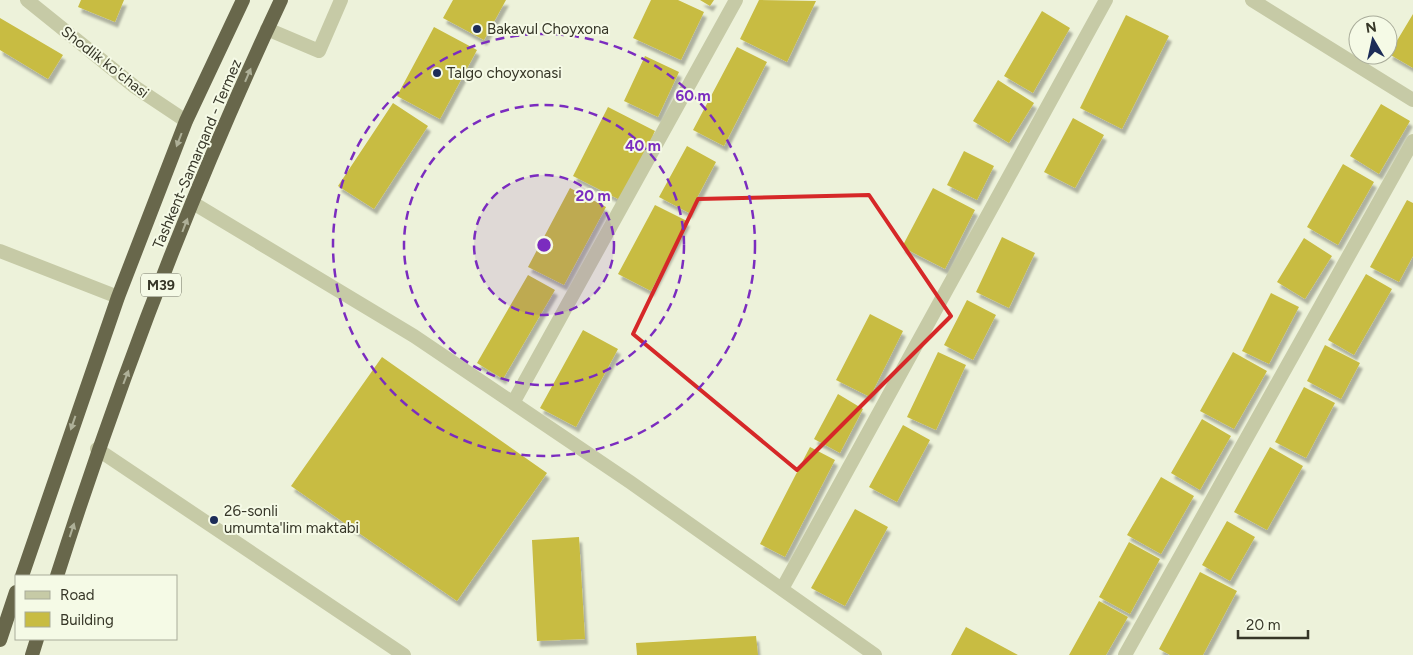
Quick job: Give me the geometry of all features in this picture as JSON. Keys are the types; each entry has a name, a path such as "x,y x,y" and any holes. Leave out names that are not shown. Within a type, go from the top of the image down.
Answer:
{"highway":[{"name":"Tashkent-Samarqand - Termez","path":"22,575 118,297 186,121 243,0"},
{"name":"Tashkent-Samarqand - Termez","path":"57,575 97,449 193,203 281,0"},
{"path":"0,640 3,618 15,594"},
{"path":"32,655 37,640"}],"street":[{"name":"Shodlik ko'chasi","path":"26,0 135,87 186,121"},
{"path":"268,28 319,51 342,0"},
{"path":"513,403 736,0"},
{"path":"782,589 1106,0"},
{"path":"1252,0 1413,100"},
{"path":"1125,655 1413,141"},
{"path":"193,203 414,336 875,655"},
{"path":"0,251 118,297"},
{"path":"97,449 404,655"}],"highlighted area":[{"path":"869,195 951,316 797,470 633,334 698,199"}],"building":[{"path":"81,0 124,0 115,22 78,7"},
{"name":"Bakavul Choyxona","path":"453,0 506,0 484,40 443,18"},
{"path":"651,0 678,0 704,12 681,60 633,38"},
{"path":"700,0 714,0 710,6"},
{"path":"759,0 816,1 787,62 740,39"},
{"path":"1042,11 1070,28 1033,93 1004,76"},
{"path":"1413,14 1413,68 1398,59 1398,39"},
{"path":"1126,15 1169,36 1122,129 1080,108"},
{"path":"0,18 63,55 48,79 0,50"},
{"name":"Talgo choyxonasi","path":"434,27 477,50 440,119 397,96"},
{"path":"737,47 767,62 724,146 693,130"},
{"path":"645,56 679,72 658,117 624,101"},
{"path":"998,80 1034,103 1009,143 973,121"},
{"path":"393,103 428,126 374,209 338,186"},
{"path":"1381,104 1410,121 1379,174 1350,156"},
{"path":"608,107 655,131 620,200 573,176"},
{"path":"1073,118 1104,135 1075,188 1044,172"},
{"path":"687,146 716,162 689,213 659,197"},
{"path":"964,151 994,166 977,200 947,185"},
{"path":"1343,164 1374,182 1338,245 1307,227"},
{"path":"570,188 606,207 564,285 528,267"},
{"path":"933,188 975,210 945,269 902,247"},
{"path":"1407,200 1413,203 1413,256 1399,282 1370,267"},
{"path":"655,205 687,221 651,291 618,274"},
{"path":"1002,237 1035,253 1009,308 976,292"},
{"path":"1304,238 1332,256 1305,299 1277,282"},
{"path":"1366,274 1392,289 1354,355 1328,340"},
{"path":"528,275 555,290 503,379 477,363"},
{"path":"1271,293 1299,307 1269,364 1242,351"},
{"path":"967,300 996,315 973,360 944,345"},
{"path":"870,314 903,331 870,397 836,380"},
{"path":"583,330 618,349 576,427 540,408"},
{"path":"1325,345 1360,363 1341,399 1307,381"},
{"path":"938,352 966,365 936,430 907,417"},
{"path":"1233,352 1267,371 1234,429 1200,411"},
{"path":"382,357 547,473 457,601 291,486"},
{"path":"1304,387 1335,403 1306,458 1275,442"},
{"path":"838,394 863,409 840,453 814,439"},
{"path":"1202,419 1231,436 1200,490 1171,473"},
{"path":"903,425 930,440 897,502 869,487"},
{"path":"810,447 835,460 785,557 760,544"},
{"path":"1270,447 1303,466 1267,530 1234,512"},
{"path":"1161,477 1194,496 1161,554 1127,535"},
{"path":"855,509 888,527 845,606 811,588"},
{"path":"1227,521 1255,537 1230,581 1202,565"},
{"path":"579,537 585,639 537,641 532,540"},
{"path":"1129,542 1160,559 1130,614 1099,597"},
{"path":"1200,572 1237,591 1203,655 1170,655 1159,649"},
{"path":"1099,601 1128,617 1106,655 1069,655"},
{"path":"966,627 1018,655 951,655"},
{"path":"756,636 758,655 637,655 636,643"}],"place":[{"name":"Bakavul Choyxona","path":"477,29"},
{"name":"Talgo choyxonasi","path":"437,73"},
{"name":"26-sonli umumta'lim maktabi","path":"214,520"}]}
